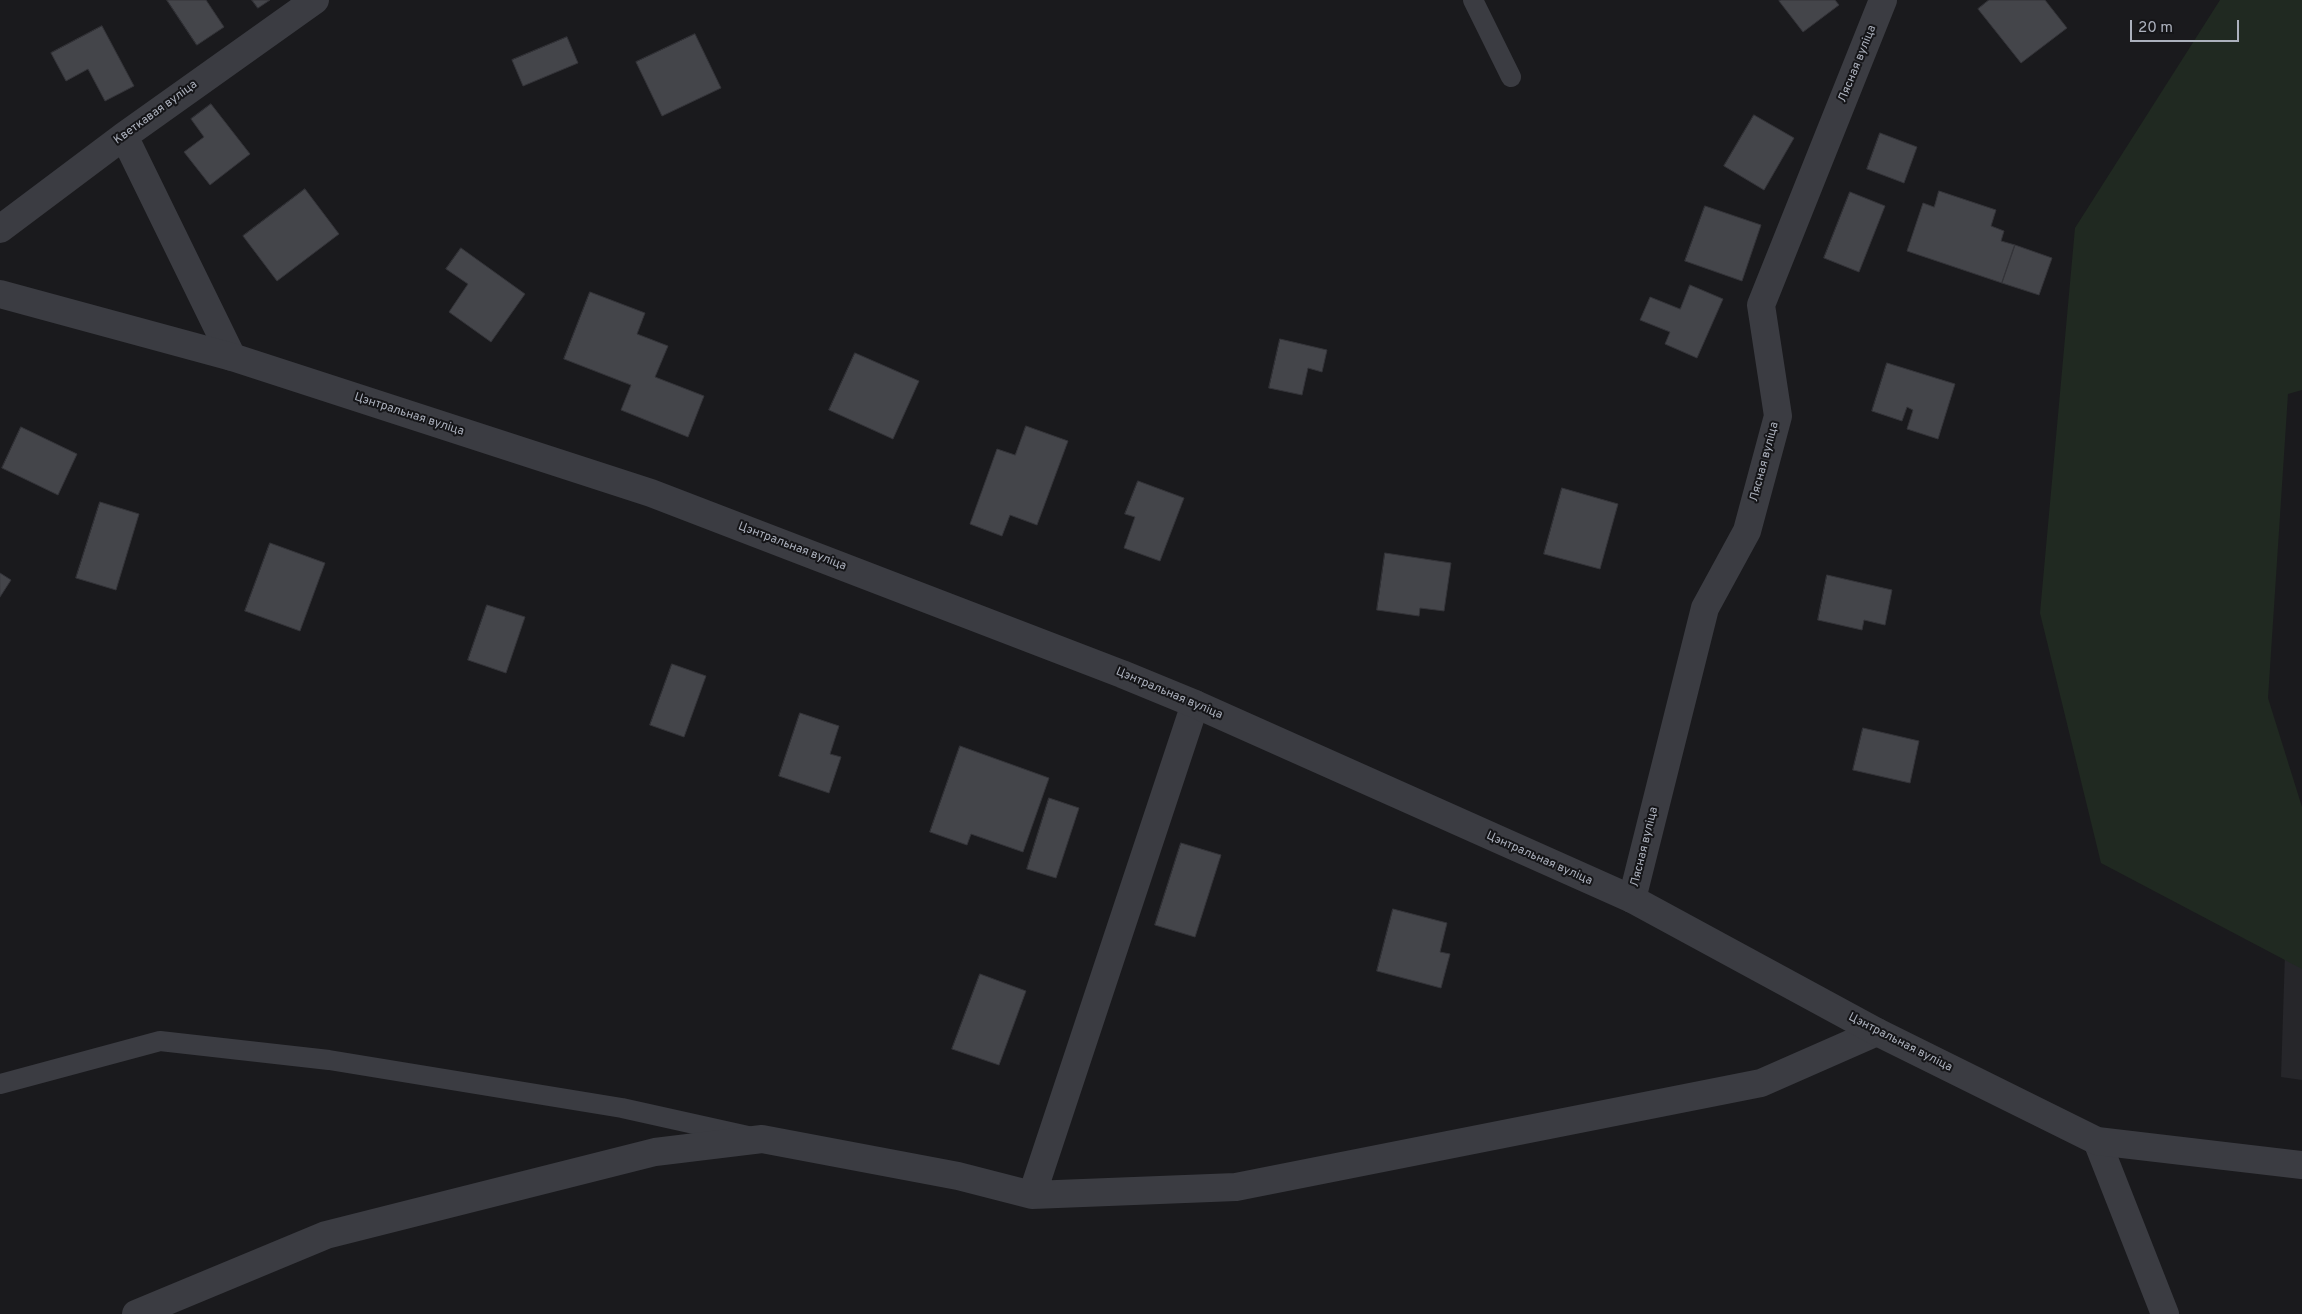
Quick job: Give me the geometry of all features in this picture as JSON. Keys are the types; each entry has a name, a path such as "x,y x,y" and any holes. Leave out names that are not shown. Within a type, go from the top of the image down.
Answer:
{"street":[{"name":"Кветкавая вуліца","path":"0,229 124,136 315,0"},
{"name":"Лясная вуліца","path":"1632,899 1705,608 1746,531 1778,416 1761,305 1883,0"},
{"path":"124,136 232,357"},
{"name":"Цэнтральная вуліца","path":"0,294 232,357 651,493 1194,704 1632,899 1876,1032 2097,1141 2302,1165"},
{"path":"1032,1195 1194,704"},
{"path":"136,1314 326,1235 655,1152 762,1139 958,1176 1032,1195 1246,1185 1761,1083 1876,1032"},
{"path":"2097,1141 2164,1314"}],"lane":[{"path":"1473,0 1511,77"},
{"path":"0,1084 160,1041 329,1060 436,1077 622,1108 762,1139"}],"shaded area":[{"path":"2220,0 2302,0 2302,390 2288,394 2268,698 2302,807 2302,969 2101,863 2040,613 2075,228"},
{"path":"2302,948 2302,1080 2281,1077 2285,953"}],"building":[{"path":"167,0 206,0 224,27 197,45"},
{"path":"252,0 270,0 258,8"},
{"path":"1835,0 1839,5 1803,32 1779,1"},
{"path":"1989,0 2045,0 2067,28 2021,63 1978,9"},
{"path":"102,26 134,86 105,101 88,69 66,81 51,53"},
{"path":"695,34 721,88 662,116 636,62"},
{"path":"567,37 578,63 523,86 512,60"},
{"path":"211,104 250,154 210,185 184,152 204,137 191,119"},
{"path":"1754,115 1794,138 1764,190 1724,166"},
{"path":"1880,133 1917,147 1904,183 1867,169"},
{"path":"305,189 339,234 277,281 243,236"},
{"path":"1939,191 1996,210 1991,226 2004,231 2001,241 2015,245 2002,283 1907,251 1923,203 1934,207"},
{"path":"1850,192 1885,206 1859,272 1824,258"},
{"path":"1705,206 1761,225 1742,281 1685,261"},
{"path":"2015,245 2052,258 2039,295 2002,283"},
{"path":"461,248 525,294 491,342 449,312 468,284 446,269"},
{"path":"1690,285 1723,299 1697,358 1665,344 1670,332 1640,320 1650,297 1680,309"},
{"path":"590,292 645,313 637,334 668,346 655,377 704,396 688,437 621,410 631,385 564,359"},
{"path":"1280,339 1327,350 1322,372 1308,368 1302,395 1269,388"},
{"path":"855,353 919,381 893,439 829,410"},
{"path":"1887,363 1955,384 1938,439 1907,429 1913,410 1907,407 1902,421 1872,411"},
{"path":"1026,426 1068,441 1037,525 1010,515 1002,536 970,524 997,449 1015,455"},
{"path":"21,427 77,454 58,495 2,468"},
{"path":"1138,481 1184,498 1160,561 1124,548 1135,517 1125,514"},
{"path":"1562,488 1618,504 1600,569 1544,554"},
{"path":"100,502 139,514 116,590 76,578"},
{"path":"270,543 325,563 300,631 245,611"},
{"path":"1385,553 1451,563 1444,611 1420,608 1419,616 1377,610"},
{"path":"0,573 11,580 0,597"},
{"path":"1827,575 1892,590 1885,625 1864,620 1862,630 1818,620"},
{"path":"487,605 525,617 506,673 468,660"},
{"path":"672,664 706,676 684,737 650,725"},
{"path":"800,713 839,726 830,754 841,757 829,793 779,776"},
{"path":"1863,728 1919,741 1910,783 1853,770"},
{"path":"960,746 1049,778 1023,852 971,834 967,845 930,832"},
{"path":"1049,798 1079,808 1056,878 1027,869"},
{"path":"1181,843 1221,855 1195,937 1155,925"},
{"path":"1393,909 1447,923 1440,952 1450,954 1441,988 1377,971"},
{"path":"980,974 1026,991 999,1065 952,1049"}]}
